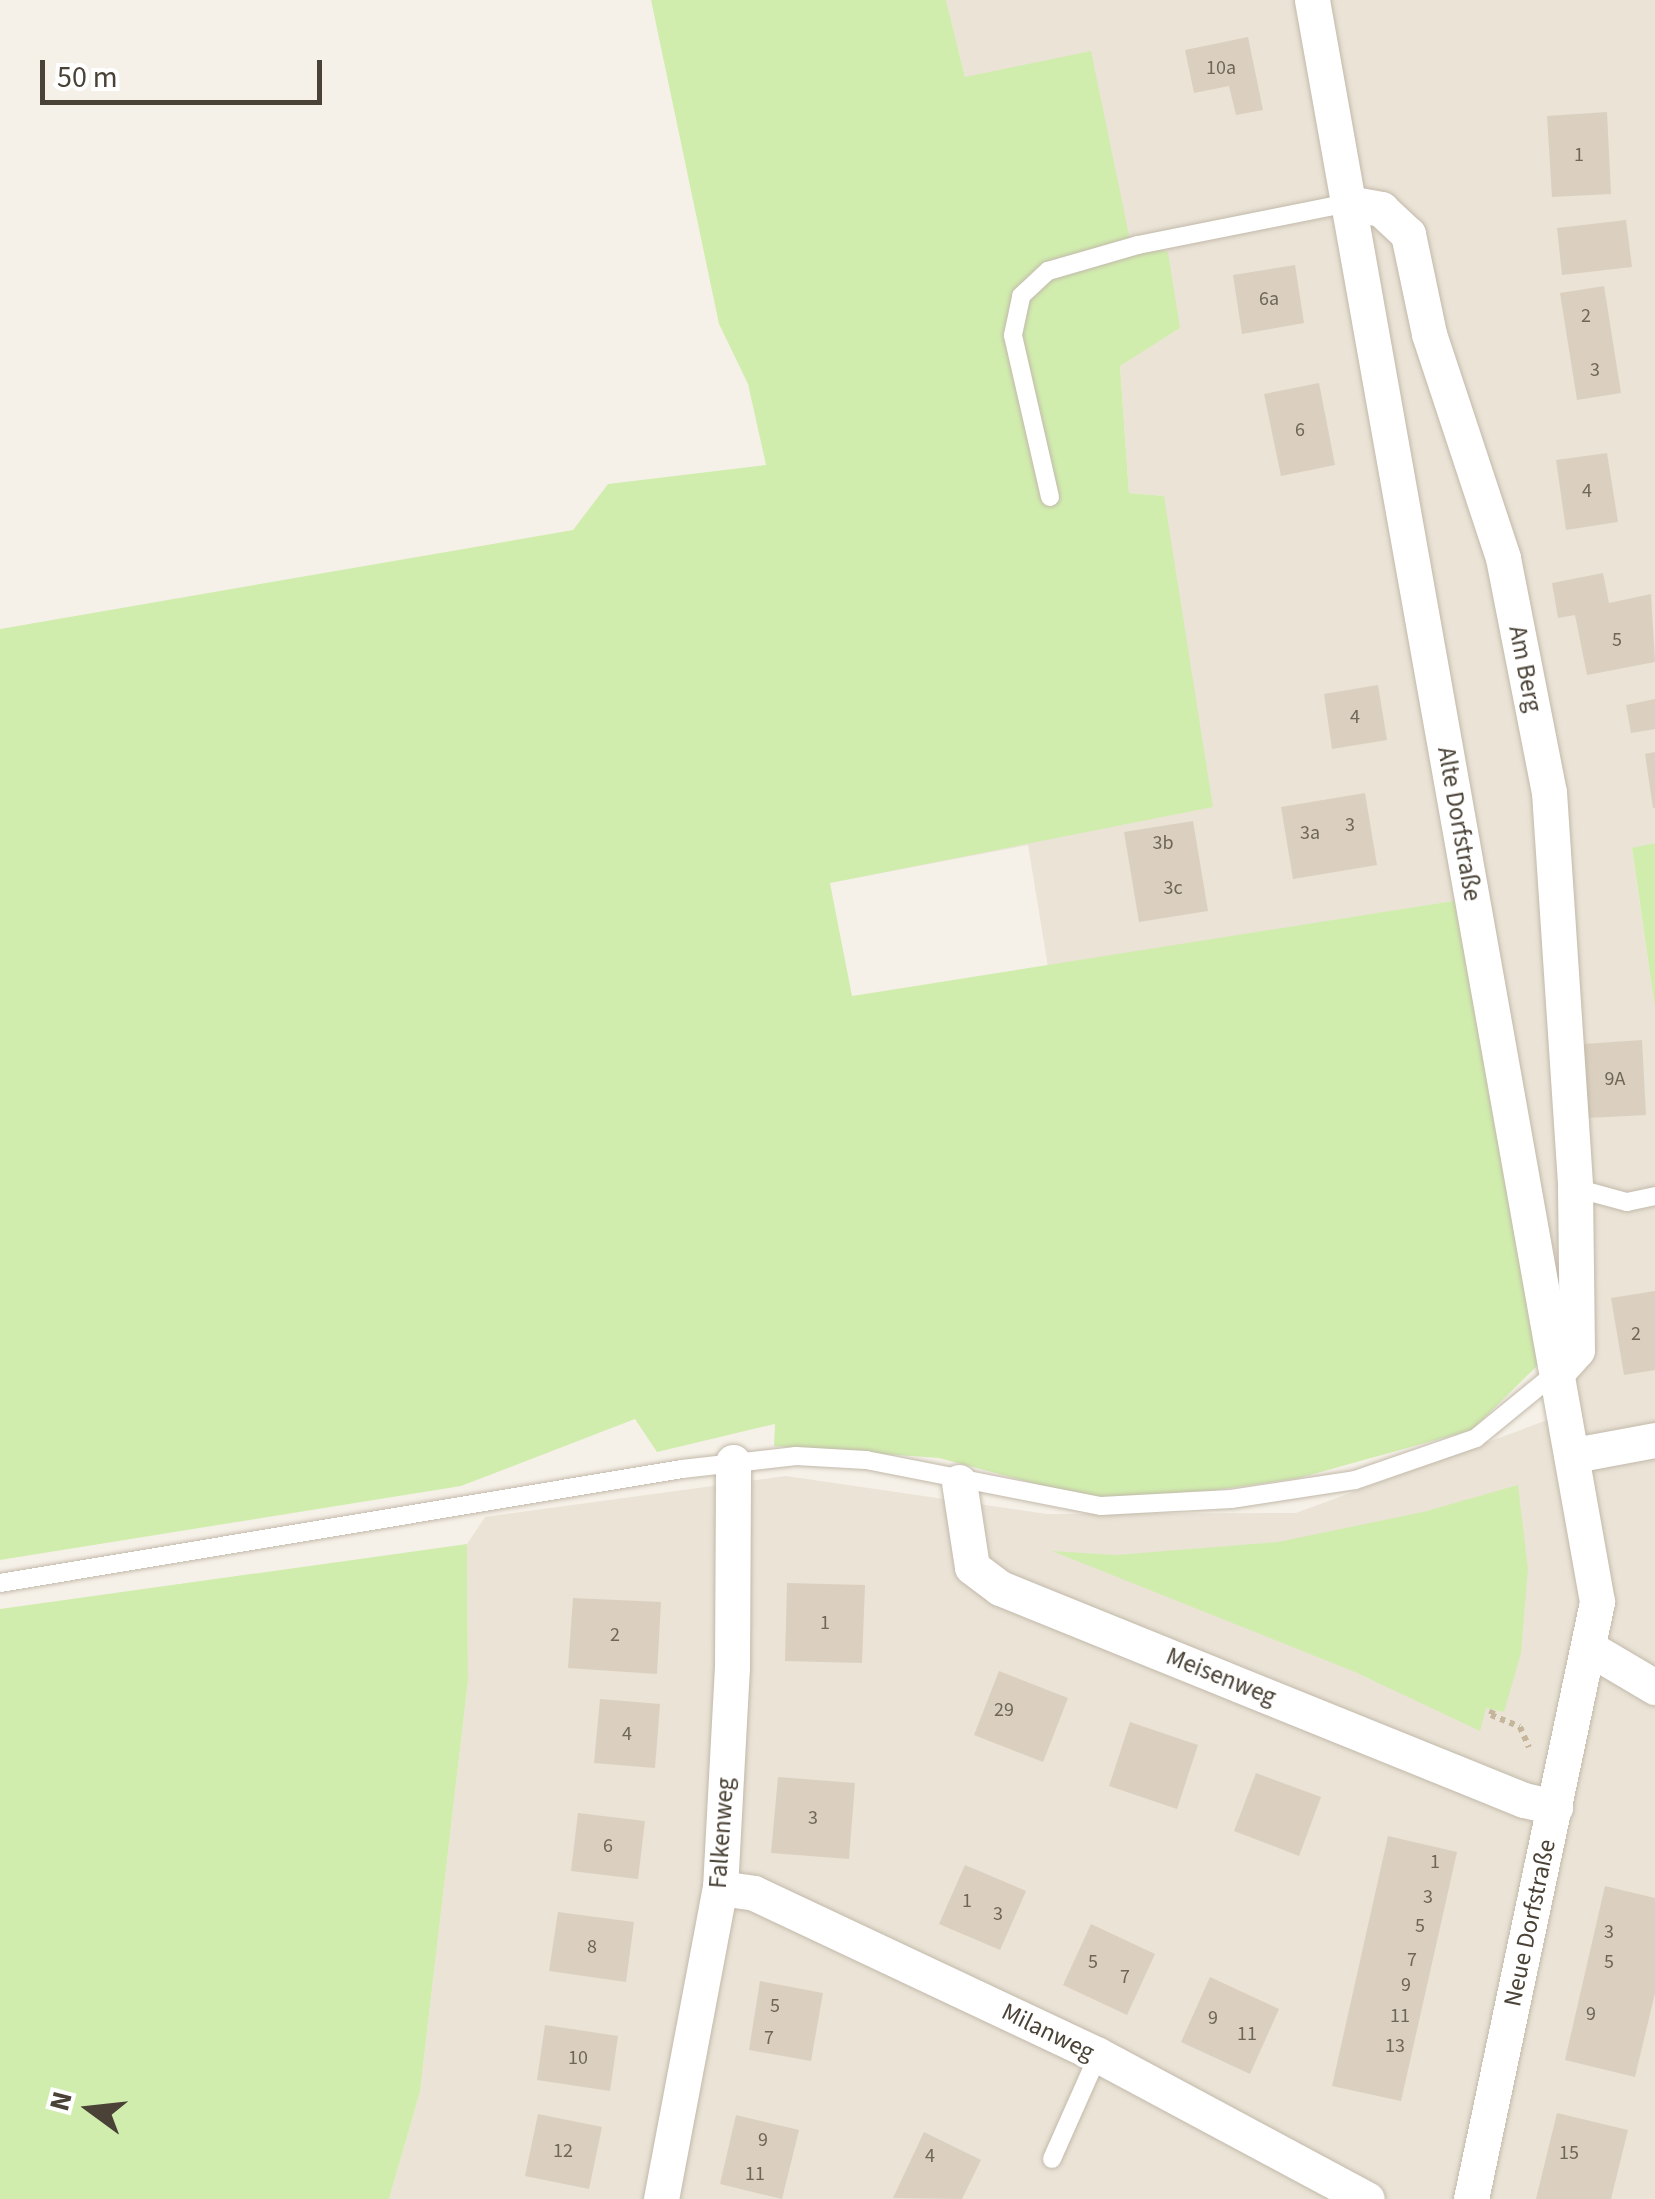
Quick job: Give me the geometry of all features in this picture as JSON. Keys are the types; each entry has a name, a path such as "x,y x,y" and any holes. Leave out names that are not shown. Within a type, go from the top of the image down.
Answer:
{"street":[{"name":"Alte Dorfstraße","path":"1312,0 1574,1455 1597,1602 1589,1648"},
{"name":"Am Berg","path":"1348,204 1381,209 1408,234 1428,334 1503,558 1549,792 1575,1188 1578,1350 1558,1370"},
{"path":"1574,1455 1655,1440"},
{"name":"Falkenweg","path":"661,2199 720,1888 732,1668 733,1462"},
{"name":"Meisenweg","path":"959,1482 972,1568 1000,1588 1524,1800 1555,1807"},
{"path":"1589,1648 1655,1688"},
{"name":"Neue Dorfstraße","path":"1471,2199 1589,1648"},
{"name":"Milanweg","path":"720,1888 754,1892 1098,2056 1368,2199"}],"lane":[{"path":"1050,497 1013,335 1020,296 1048,271 1120,250 1348,204"},
{"path":"1575,1188 1608,1200 1655,1196"},
{"path":"0,1583 733,1462 866,1460 959,1482 1101,1506 1230,1499 1355,1480 1476,1438 1558,1370"},
{"path":"1052,2159 1098,2056"}],"path":[{"path":"1492,1710 1491,1715 1520,1728 1533,1756"}],"shaded area":[{"path":"946,0 1655,0 1655,843 1632,849 1655,1009 1655,2199 389,2199 420,2092 468,1681 467,1544 485,1517 786,1476 1047,1514 1296,1513 1550,1419 1459,900 1048,967 1028,845 829,883 1164,496 1129,493 1120,365 1180,328 1130,241 965,77"}],"green space":[{"path":"651,0 946,0 965,77 1091,51 1130,240 1168,252 1180,328 1120,366 1129,493 1164,496 1213,807 830,883 852,996 1459,900 1542,1361 1472,1430 1299,1478 1153,1499 1090,1498 939,1458 774,1446 775,1424 657,1452 635,1419 461,1486 0,1560 0,629 573,530 608,484 766,465 748,384 719,324"},
{"path":"1655,843 1655,1009 1632,848"},
{"path":"1518,1485 1528,1569 1521,1653 1504,1712 1486,1708 1480,1731 1355,1672 1052,1551 1116,1555 1278,1542 1423,1512"},
{"path":"467,1544 468,1681 420,2092 389,2199 0,2199 0,1609"}],"building":[{"path":"1248,37 1263,110 1236,115 1229,86 1194,93 1185,50"},
{"path":"1607,112 1611,194 1552,197 1547,116"},
{"path":"1626,220 1632,267 1562,275 1557,228"},
{"path":"1295,265 1304,323 1242,334 1233,275"},
{"path":"1604,286 1621,393 1577,400 1560,293"},
{"path":"1319,383 1335,465 1281,476 1264,394"},
{"path":"1607,453 1618,522 1566,530 1556,460"},
{"path":"1603,573 1609,603 1651,594 1655,662 1587,675 1575,615 1558,618 1552,583"},
{"path":"1378,685 1387,740 1332,749 1324,694"},
{"path":"1655,699 1655,729 1631,733 1626,705"},
{"path":"1655,752 1655,808 1653,808 1645,754"},
{"path":"1365,793 1377,865 1293,879 1281,807"},
{"path":"1193,821 1208,911 1139,922 1124,832"},
{"path":"1642,1040 1646,1115 1587,1118 1583,1044"},
{"path":"1655,1291 1655,1370 1624,1375 1611,1298"},
{"path":"787,1583 865,1585 862,1663 785,1661"},
{"path":"573,1598 661,1602 657,1674 568,1668"},
{"path":"999,1671 1068,1698 1043,1762 974,1735"},
{"path":"600,1699 660,1704 655,1768 594,1763"},
{"path":"1130,1722 1198,1745 1177,1809 1109,1786"},
{"path":"1256,1773 1321,1797 1299,1856 1234,1831"},
{"path":"778,1777 855,1783 849,1859 771,1853"},
{"path":"578,1813 645,1821 638,1879 571,1871"},
{"path":"1388,1836 1457,1852 1401,2101 1332,2086"},
{"path":"965,1865 1026,1891 1000,1950 939,1924"},
{"path":"1605,1886 1655,1898 1655,1993 1635,2077 1565,2060"},
{"path":"558,1912 634,1922 626,1982 549,1971"},
{"path":"1091,1924 1155,1954 1127,2015 1063,1985"},
{"path":"1210,1977 1279,2009 1250,2074 1181,2042"},
{"path":"760,1981 823,1993 811,2061 749,2050"},
{"path":"545,2025 618,2036 610,2091 537,2080"},
{"path":"1557,2113 1628,2130 1611,2199 1536,2199"},
{"path":"538,2114 602,2127 589,2189 525,2176"},
{"path":"736,2115 799,2130 782,2199 720,2184"},
{"path":"924,2132 981,2160 962,2199 893,2198"}]}
